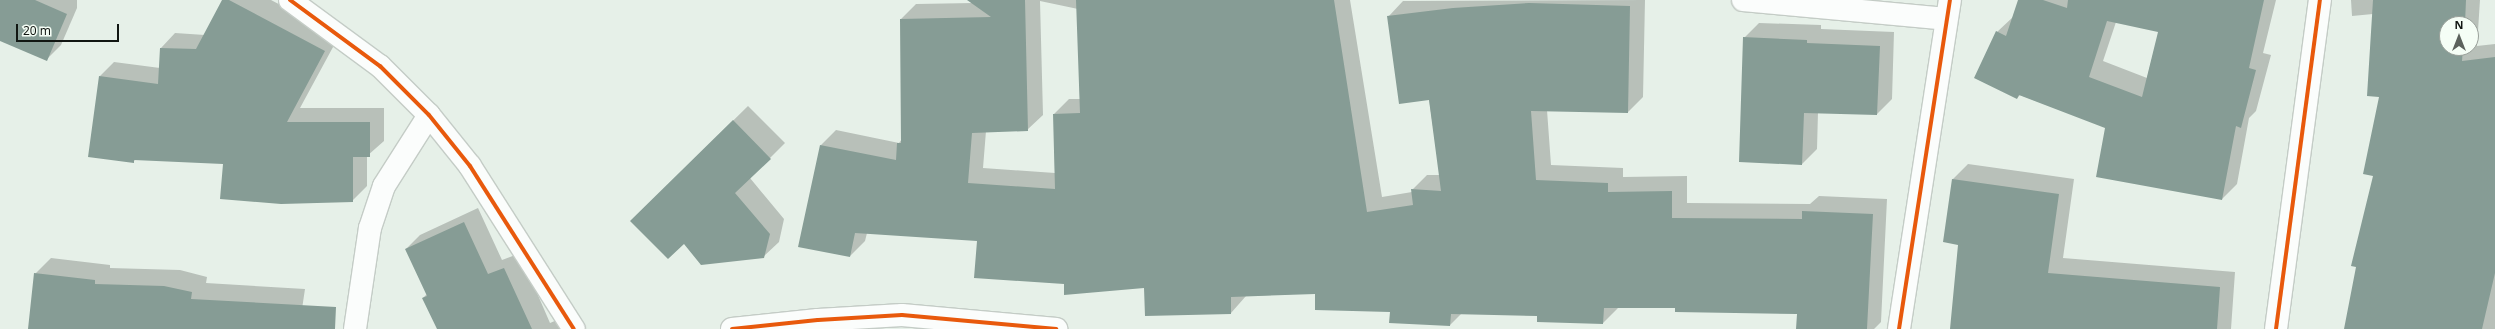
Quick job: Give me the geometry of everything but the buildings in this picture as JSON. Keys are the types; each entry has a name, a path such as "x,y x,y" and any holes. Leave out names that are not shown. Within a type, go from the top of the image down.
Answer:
{"street":[{"path":"290,0 380,66 429,115 470,166 574,329"},
{"path":"1743,0 1948,10 1899,329"},
{"path":"2276,329 2320,0"},
{"path":"355,329 370,228 384,186 429,115"},
{"path":"732,329 818,320 902,315 1056,329"}],"cycle path":[{"path":"290,0 380,66 429,115 470,166 574,329"},
{"path":"1899,329 1950,0"},
{"path":"2276,329 2320,0"},
{"path":"732,329 818,320 902,315 1056,329"}]}
